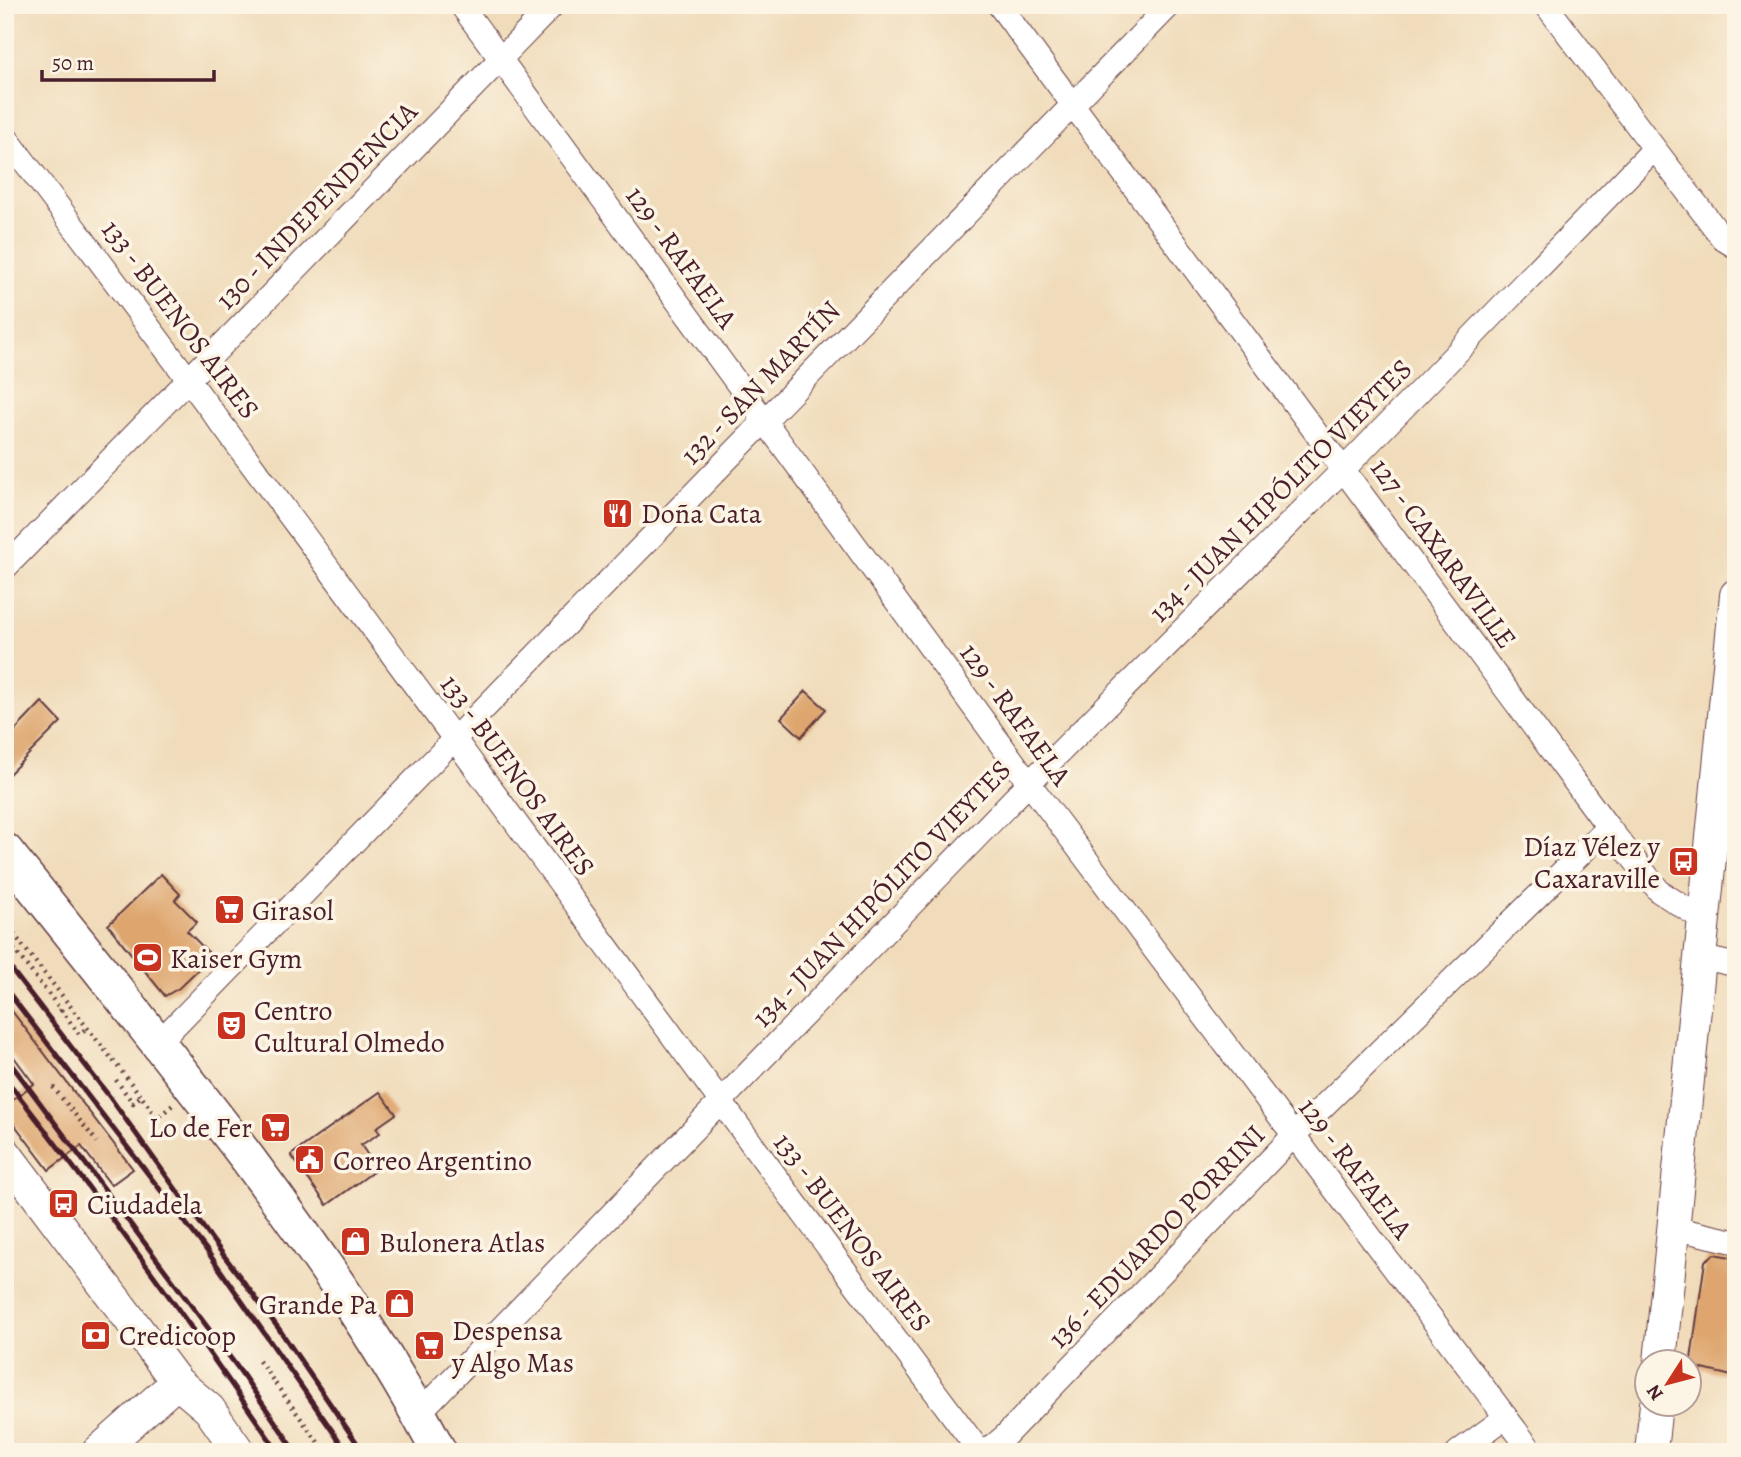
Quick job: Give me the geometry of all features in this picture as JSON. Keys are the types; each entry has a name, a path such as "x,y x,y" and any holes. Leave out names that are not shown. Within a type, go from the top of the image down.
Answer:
{"main road":[{"path":"1661,1348 1700,957 1731,687 1736,595"},
{"path":"5,851 159,1042 323,1260 419,1413 439,1452"},
{"path":"5,1153 177,1382 209,1409 239,1452"},
{"path":"98,1452 177,1382"},
{"path":"419,1413 453,1452"},
{"path":"1651,1452 1655,1418"}],"street":[{"name":"129 - RAFAELA","path":"461,5 1029,783 1532,1452"},
{"name":"130 - INDEPENDENCIA","path":"5,568 554,5"},
{"name":"127 - CAXARAVILLE","path":"999,5 1608,827 1660,892 1704,920"},
{"name":"132 - SAN MARTÍN","path":"159,1042 1170,5"},
{"path":"1546,5 1723,239 1736,247"},
{"name":"133 - BUENOS AIRES","path":"5,135 456,739 719,1102 979,1452"},
{"name":"134 - JUAN HIPÓLITO VIEYTES","path":"419,1413 1029,783 1345,469 1654,149"},
{"name":"136 - EDUARDO PORRINI","path":"986,1452 1005,1436 1294,1135 1608,827"},
{"path":"1700,957 1736,965"},
{"path":"1673,1228 1736,1242"},
{"path":"1458,1452 1506,1417"}],"path":[{"path":"5,923 156,1118 194,1088"},
{"path":"5,938 59,1012 79,1034 88,1027"},
{"path":"116,1080 133,1103 141,1097"},
{"path":"53,1087 97,1142"},
{"path":"259,1361 325,1452"}],"building":[{"path":"806,691 826,709 801,737 781,718"},
{"path":"42,702 61,722 5,778 5,741"},
{"path":"161,874 180,894 175,900 197,922 187,931 212,956 179,988 165,996 108,925"},
{"path":"5,1002 133,1169 111,1185 81,1146 49,1170 5,1112 5,1105 34,1084 5,1045"},
{"path":"380,1092 396,1114 376,1128 380,1133 361,1145 377,1169 327,1205 291,1155"},
{"path":"1714,1254 1736,1258 1736,1377 1702,1369 1702,1348 1693,1348 1705,1261"}],"railway":[{"path":"5,961 109,1096 279,1329 363,1452"},
{"path":"5,988 205,1248 347,1452"},
{"path":"5,1056 238,1368 296,1452"},
{"path":"5,1078 145,1263 278,1452"}],"place":[{"name":"Doña Cata","path":"618,513"},
{"name":"Díaz Vélez y Caxaraville","path":"1683,862"},
{"name":"Girasol","path":"229,910"},
{"name":"Kaiser Gym","path":"147,958"},
{"name":"Centro Cultural Olmedo","path":"231,1026"},
{"name":"Lo de Fer","path":"275,1127"},
{"name":"Correo Argentino","path":"310,1160"},
{"name":"Ciudadela","path":"64,1204"},
{"name":"Bulonera Atlas","path":"356,1242"},
{"name":"Grande Pa","path":"400,1304"},
{"name":"Credicoop","path":"96,1335"},
{"name":"Despensa y Algo Mas","path":"429,1346"}]}
